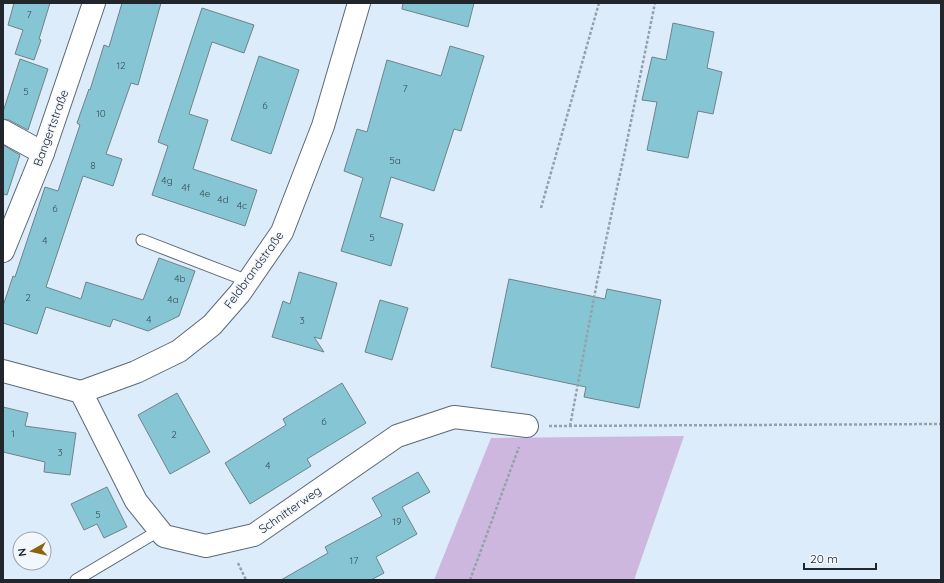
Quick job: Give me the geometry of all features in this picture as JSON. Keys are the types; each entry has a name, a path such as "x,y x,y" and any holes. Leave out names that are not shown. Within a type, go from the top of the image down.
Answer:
{"street":[{"name":"Bangertstraße","path":"3,251 43,153 94,3"},
{"name":"Feldbrandstraße","path":"81,392 136,372 179,351 212,325 240,293 282,232 323,126 359,3"},
{"path":"3,130 43,153"},
{"path":"3,371 81,392"},
{"name":"Schnitterweg","path":"81,392 136,502 164,536 206,546 254,535 397,436 454,417 527,426"}],"lane":[{"path":"142,240 248,281"},
{"path":"76,580 160,530"}],"path":[{"path":"542,208 599,3"},
{"path":"570,426 597,282 655,3"},
{"path":"470,580 527,426 941,424"}],"shaded area":[{"path":"684,436 634,580 434,580 491,438"}],"building":[{"path":"14,3 50,3 39,39 41,40 34,60 15,54 23,30 8,25"},
{"path":"122,3 161,3 138,85 131,83 106,154 122,159 113,186 83,176 46,287 81,299 86,282 143,300 159,258 195,271 179,316 148,331 113,319 110,327 46,307 37,334 3,323 3,306 13,276 15,277 45,187 58,191 80,125 77,123 89,89 90,90 104,45 109,47"},
{"path":"403,3 474,3 468,27 402,9"},
{"path":"202,8 254,25 244,53 212,42 189,114 208,120 193,169 257,190 245,226 152,195 168,146 158,142"},
{"path":"673,23 714,32 707,68 722,72 713,114 698,111 688,158 647,150 657,102 642,100 652,57 666,60"},
{"path":"450,46 484,56 461,131 454,129 434,191 391,177 380,217 403,224 391,266 341,251 363,178 344,171 357,129 367,132 387,60 441,76"},
{"path":"259,56 299,70 271,154 231,140"},
{"path":"20,59 48,69 28,130 9,120 3,119 3,112"},
{"path":"3,145 20,155 7,195 3,194"},
{"path":"299,272 337,283 321,339 314,337 324,352 272,337 283,301 290,304"},
{"path":"509,279 605,299 607,289 661,300 639,408 584,397 586,387 491,367"},
{"path":"380,300 408,308 392,360 365,352"},
{"path":"342,383 366,423 307,459 311,466 250,504 225,463 286,425 283,419"},
{"path":"177,393 210,452 170,474 138,415"},
{"path":"3,407 28,413 25,426 76,433 70,475 44,472 45,462 3,452"},
{"path":"418,472 430,492 402,507 417,534 376,557 384,573 371,580 281,580 328,553 325,547 382,516 372,498"},
{"path":"107,487 127,527 104,538 97,524 84,530 71,504"}]}
